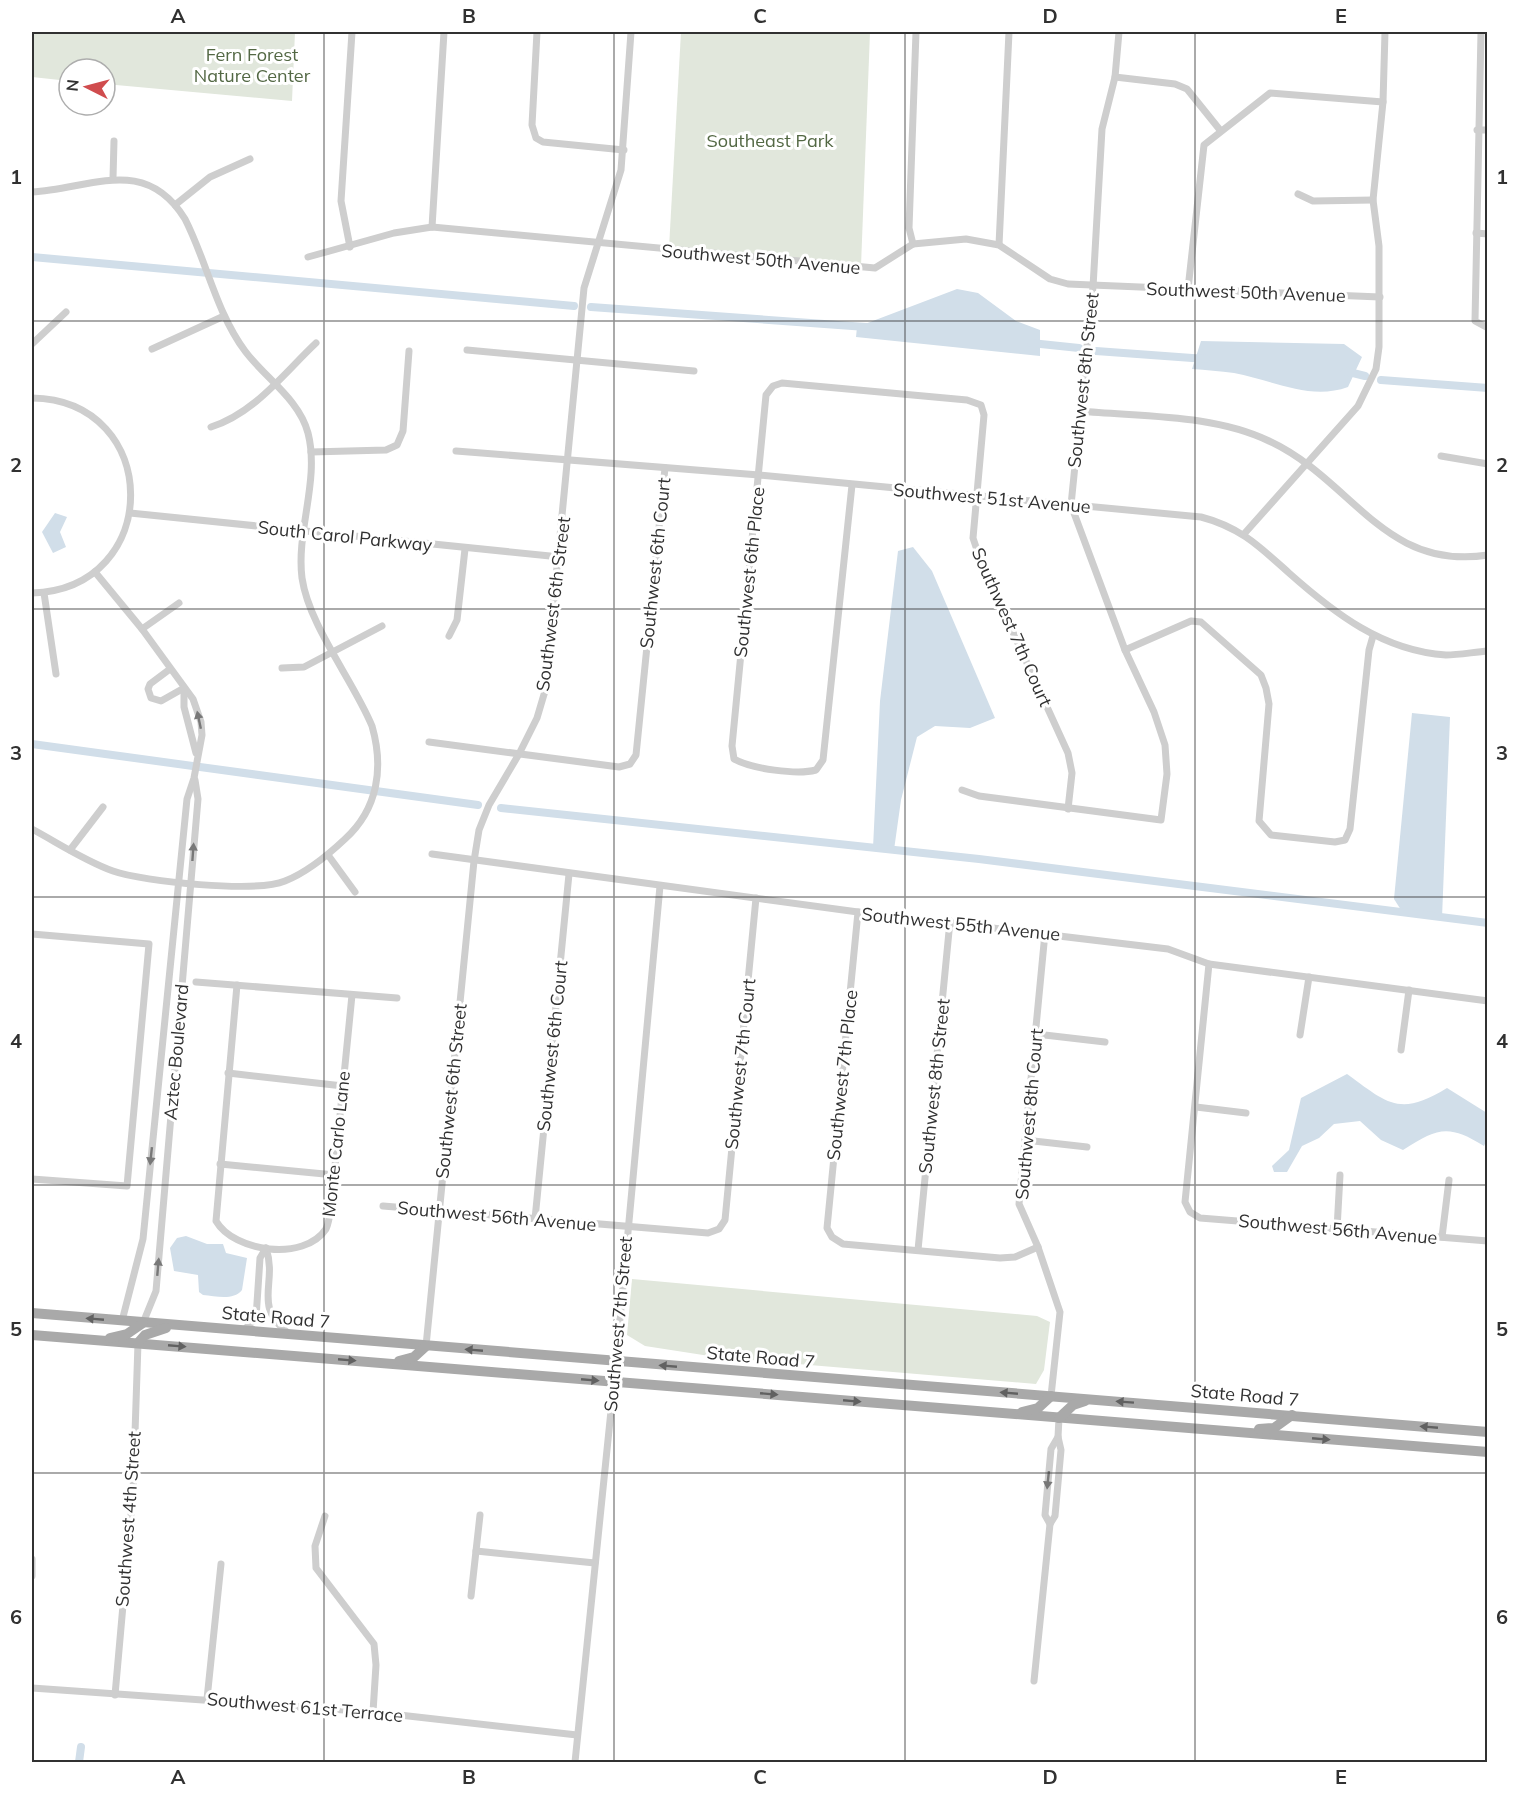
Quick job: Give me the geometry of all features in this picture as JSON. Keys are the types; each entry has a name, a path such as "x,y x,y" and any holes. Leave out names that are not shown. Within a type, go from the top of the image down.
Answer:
{"main road":[{"name":"State Road 7","path":"32,1313 1488,1432"},
{"path":"98,1340 127,1334 143,1323"},
{"path":"138,1343 145,1335 175,1325"},
{"name":"State Road 7","path":"32,1335 1488,1452"},
{"path":"390,1363 414,1357 426,1346"},
{"path":"1010,1414 1038,1408 1051,1396"},
{"path":"1059,1418 1073,1405 1088,1400"},
{"path":"1235,1432 1274,1428 1293,1415"}],"street":[{"path":"350,247 341,201 352,32"},
{"path":"432,227 444,32"},
{"path":"537,32 532,125 536,138 543,142 624,150"},
{"name":"Southwest 6th Street","path":"426,1346 474,861 479,830 489,805 537,718 545,691 560,557 584,288 621,170 631,32"},
{"path":"913,244 909,228 916,32"},
{"path":"999,245 1009,32"},
{"name":"Southwest 8th Street","path":"1068,808 1161,820 1167,774 1165,745 1154,712 1125,650 1071,505 1093,287 1102,129 1115,77 1119,32"},
{"path":"1244,534 1358,406 1376,369 1380,297 1379,246 1372,201 1383,102 1385,32"},
{"path":"1480,32 1475,321 1488,328"},
{"path":"1115,77 1175,84 1187,89 1220,130"},
{"path":"1188,289 1204,145 1220,130 1270,93 1383,102"},
{"path":"1477,130 1488,130"},
{"path":"113,178 114,141"},
{"path":"175,204 210,177 250,159"},
{"path":"32,192 113,178 147,184 175,204 193,234 224,316 245,351 302,417 311,452 301,565 306,594 372,726 378,756 377,782 372,803 357,828 328,855 299,874 270,885 238,887 114,872 32,829"},
{"path":"1298,194 1313,201 1372,201"},
{"name":"Southwest 50th Avenue","path":"308,257 394,233 432,227 875,268 913,244 966,238 999,245 1050,279 1093,287 1380,297"},
{"path":"1476,233 1488,234"},
{"path":"32,344 66,312"},
{"path":"152,349 224,316"},
{"path":"211,427 230,421 248,409 316,343"},
{"path":"467,350 694,371"},
{"path":"311,452 386,450 397,446 403,431 409,351"},
{"name":"Southwest 6th Place","path":"852,485 823,760 816,771 806,773 744,765 734,759 732,746 766,395 773,386 782,383 967,400 981,405"},
{"path":"32,398 71,405 84,411 107,430 123,455 128,469 131,491 130,513 118,546 95,572 71,585 44,593 32,593"},
{"name":"Southwest 7th Court","path":"981,405 984,415 974,538 981,562 1068,753 1072,773 1068,808"},
{"path":"1080,411 1203,422 1236,428 1269,440 1307,461 1392,537 1425,553 1465,559 1488,555"},
{"name":"Southwest 51st Avenue","path":"456,451 759,475 1201,517 1244,534 1324,603 1373,636 1446,655 1488,651"},
{"path":"1441,456 1488,464"},
{"name":"Southwest 6th Court","path":"519,754 619,767 630,764 636,755 665,468"},
{"name":"South Carol Parkway","path":"130,513 560,557"},
{"path":"449,636 457,620 465,549"},
{"name":"Aztec Boulevard","path":"95,572 142,629 193,699 201,723 194,778 187,799 143,1239 122,1321"},
{"path":"44,593 56,674"},
{"path":"142,629 179,603"},
{"path":"1125,650 1191,621 1202,622 1261,675 1269,704 1258,820 1263,829 1271,835 1335,842 1345,840 1350,829 1369,650 1373,636"},
{"path":"282,668 304,667 382,626"},
{"path":"170,669 150,684 148,689 151,698 161,701 184,688"},
{"name":"Aztec Boulevard","path":"184,688 184,707 197,755"},
{"path":"429,742 519,754"},
{"name":"Aztec Boulevard","path":"143,1323 156,1291 198,799 194,778"},
{"path":"962,789 979,796 1068,808"},
{"path":"70,850 103,807"},
{"name":"Southwest 55th Avenue","path":"432,854 858,912 950,921 1168,949 1209,964 1488,1001"},
{"path":"328,855 355,892"},
{"name":"Southwest 6th Court","path":"535,1219 568,874"},
{"name":"Southwest 7th Street","path":"575,1762 616,1362 660,886"},
{"name":"Southwest 7th Court","path":"719,1229 725,1220 756,898"},
{"name":"Southwest 7th Place","path":"858,912 827,1228 832,1238 843,1244 918,1250"},
{"name":"Southwest 8th Street","path":"918,1250 950,921"},
{"name":"Southwest 8th Court","path":"1045,933 1019,1204 1038,1247 1060,1312 1051,1396"},
{"path":"32,934 149,944 127,1186 32,1179"},
{"path":"172,946 185,946"},
{"path":"1209,964 1196,1107 1246,1113"},
{"path":"1300,1035 1308,977"},
{"path":"196,982 397,998"},
{"name":"Monte Carlo Lane","path":"237,985 216,1221 230,1238 253,1247 282,1249 307,1243 327,1227 352,994"},
{"path":"1401,1050 1409,990"},
{"path":"1036,1034 1105,1042"},
{"path":"228,1074 343,1086"},
{"name":"Southwest 56th Avenue","path":"1196,1107 1185,1202 1190,1212 1200,1218 1488,1241"},
{"path":"1025,1140 1087,1147"},
{"path":"220,1164 334,1175"},
{"path":"1336,1229 1340,1175"},
{"path":"1442,1237 1449,1180"},
{"name":"Southwest 56th Avenue","path":"383,1206 708,1233 719,1229"},
{"path":"918,1250 1015,1257 1038,1247"},
{"path":"243,1331 256,1318 260,1258 266,1248"},
{"path":"266,1248 270,1261 268,1304 270,1316 290,1335"},
{"name":"Southwest 4th Street","path":"115,1695 133,1493 138,1343"},
{"path":"1034,1682 1050,1524 1045,1515 1051,1449 1058,1437 1059,1418"},
{"path":"471,1596 480,1515"},
{"path":"325,1516 315,1546 316,1568 374,1644 376,1665 373,1712"},
{"path":"476,1551 595,1563"},
{"path":"32,1559 32,1576"},
{"path":"207,1700 221,1564"},
{"name":"Southwest 61st Terrace","path":"32,1688 373,1712 577,1735"}],"green space":[{"name":"Fern Forest Nature Center","path":"32,32 295,32 292,101 117,85 117,57 57,57 57,80 32,77"},
{"name":"Southeast Park","path":"681,32 870,32 861,266 669,248"},
{"path":"632,1279 1037,1316 1050,1322 1044,1370 1036,1384 716,1357 645,1346 627,1335"}],"shaded area":[{"path":"957,289 978,293 1016,321 1040,330 1040,356 856,337 857,327"},
{"path":"1201,341 1344,344 1362,357 1348,387 1334,391 1305,391 1234,373 1192,369"},
{"path":"55,513 67,517 60,532 66,547 53,553 42,532"},
{"path":"913,547 932,571 995,718 970,728 935,726 917,737 901,800 894,850 873,848 880,701 898,551"},
{"path":"1412,713 1450,717 1442,918 1403,913 1394,899"},
{"path":"1347,1074 1373,1093 1395,1103 1417,1102 1447,1088 1487,1113 1487,1139 1484,1146 1461,1134 1443,1132 1425,1137 1403,1150 1381,1140 1360,1121 1334,1124 1319,1138 1302,1146 1287,1172 1274,1172 1272,1166 1289,1150 1301,1098"},
{"path":"186,1236 207,1244 223,1244 226,1253 247,1258 242,1290 229,1297 203,1295 199,1292 198,1275 174,1271 170,1248 177,1238"}],"waterway":[{"path":"32,257 574,306"},
{"path":"591,307 866,327"},
{"path":"1031,343 1079,348"},
{"path":"1096,351 1206,359"},
{"path":"1345,371 1365,376"},
{"path":"1381,380 1488,388"},
{"path":"32,744 478,805"},
{"path":"501,808 979,859 1488,923"},
{"path":"79,1762 81,1747"}]}
